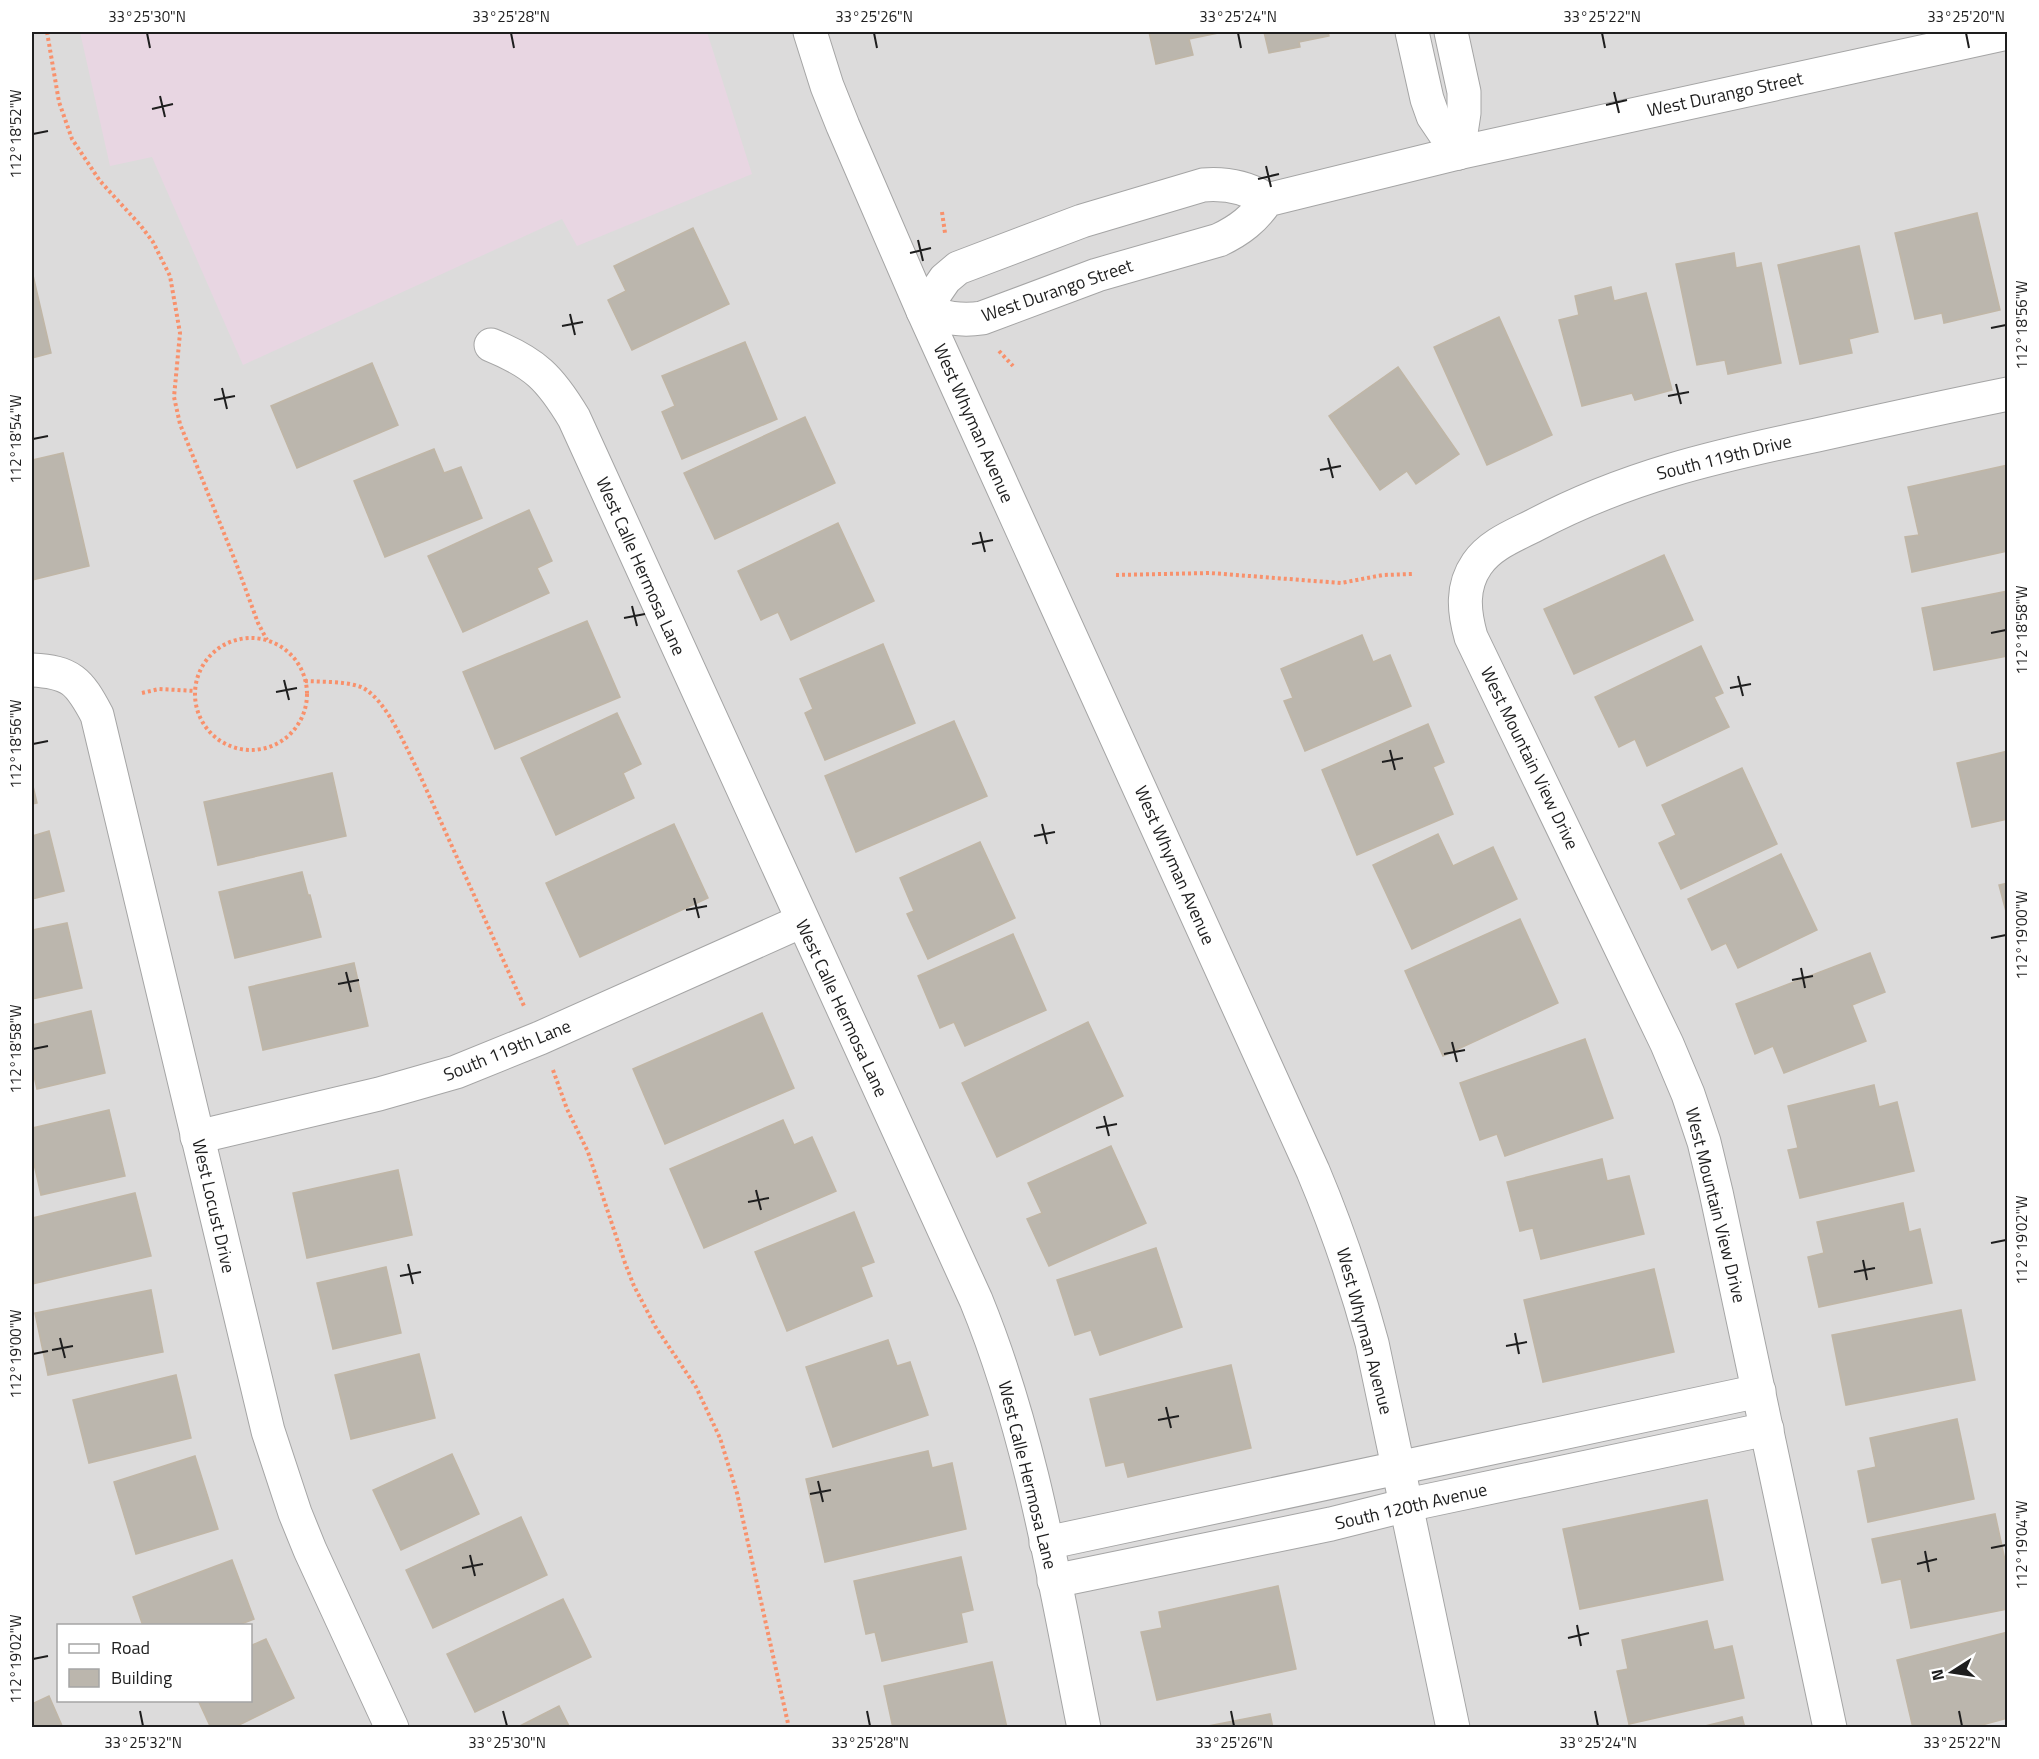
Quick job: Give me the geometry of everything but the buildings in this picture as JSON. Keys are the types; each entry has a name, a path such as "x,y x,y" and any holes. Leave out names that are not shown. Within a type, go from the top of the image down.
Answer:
{"street":[{"name":"West Whyman Avenue","path":"810,32 827,86 843,126 923,311 1337,1228 1357,1287 1372,1343 1453,1728"},
{"path":"1412,32 1433,116 1458,153"},
{"path":"1451,32 1464,92 1464,113 1458,153"},
{"name":"West Durango Street","path":"923,311 963,320 982,318 1097,275 1219,240 1236,232 1267,200 1458,153 2007,33"},
{"path":"923,311 945,279 958,268 1082,221 1203,185 1220,183 1254,191 1267,200"},
{"name":"West Calle Hermosa Lane","path":"491,345 516,355 539,371 558,393 574,418 992,1339 1026,1449 1084,1728"},
{"name":"South 119th Drive","path":"1468,580 1490,550 1506,540 1581,502 1635,480 1724,454 2007,394"},
{"name":"West Mountain View Drive","path":"1468,580 1464,600 1471,637 1639,982 1688,1094 1704,1142 1830,1728"},
{"name":"West Locust Drive","path":"32,670 49,670 69,676 85,692 97,715 258,1393 295,1513 392,1728"},
{"name":"South 119th Lane","path":"197,1137 417,1084 456,1072 540,1038 802,921"},
{"path":"1046,1543 1759,1391"},
{"name":"South 120th Avenue","path":"1054,1581 1331,1524 1407,1505 1767,1429"}],"path":[{"path":"47,32 59,102 72,138 100,181 147,234 170,276 180,333 174,397 180,424 258,623 267,640"},
{"path":"1116,575 1210,573 1341,583 1383,575 1412,574"},
{"path":"253,637 280,646 292,655 305,681 307,696 298,724 278,743 264,748 249,750 234,748 221,741 201,720 196,706 197,677 204,664 219,648 238,639 253,637"},
{"path":"305,681 363,688 379,702 418,771 540,1038 563,1100 588,1152 634,1286 655,1326 696,1387 720,1438 737,1493 789,1728"},
{"path":"142,693 159,689 195,691"}],"shaded area":[{"path":"32,32 2007,32 2007,1727 32,1728"},
{"path":"80,32 707,32 752,174 577,246 562,219 243,365 152,157 110,166"}]}
